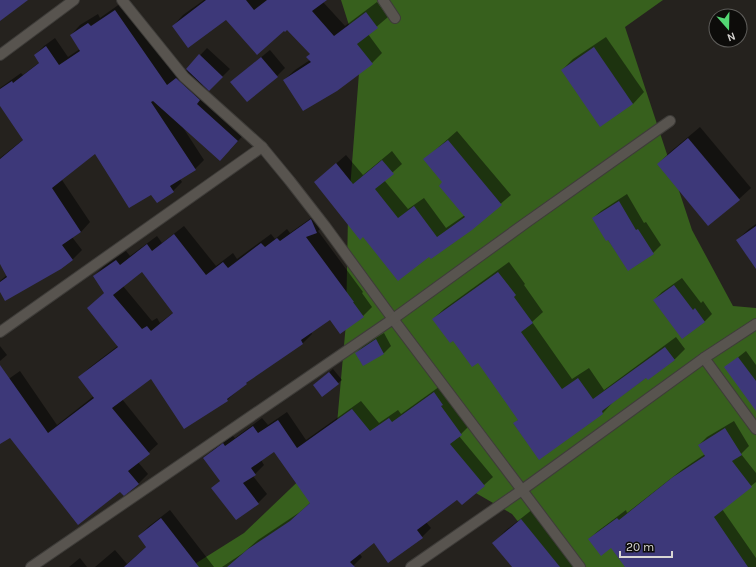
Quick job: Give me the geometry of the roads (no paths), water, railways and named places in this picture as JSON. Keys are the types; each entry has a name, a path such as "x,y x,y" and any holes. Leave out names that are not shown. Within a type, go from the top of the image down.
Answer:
{"street":[{"path":"0,55 74,0"},
{"path":"122,0 184,77 262,147 325,226 393,319 580,567"},
{"path":"383,0 395,18"},
{"path":"30,567 393,319 670,121"},
{"path":"0,332 262,147"},
{"path":"411,567 522,490 704,358 756,324"},
{"path":"704,358 756,429"}]}
